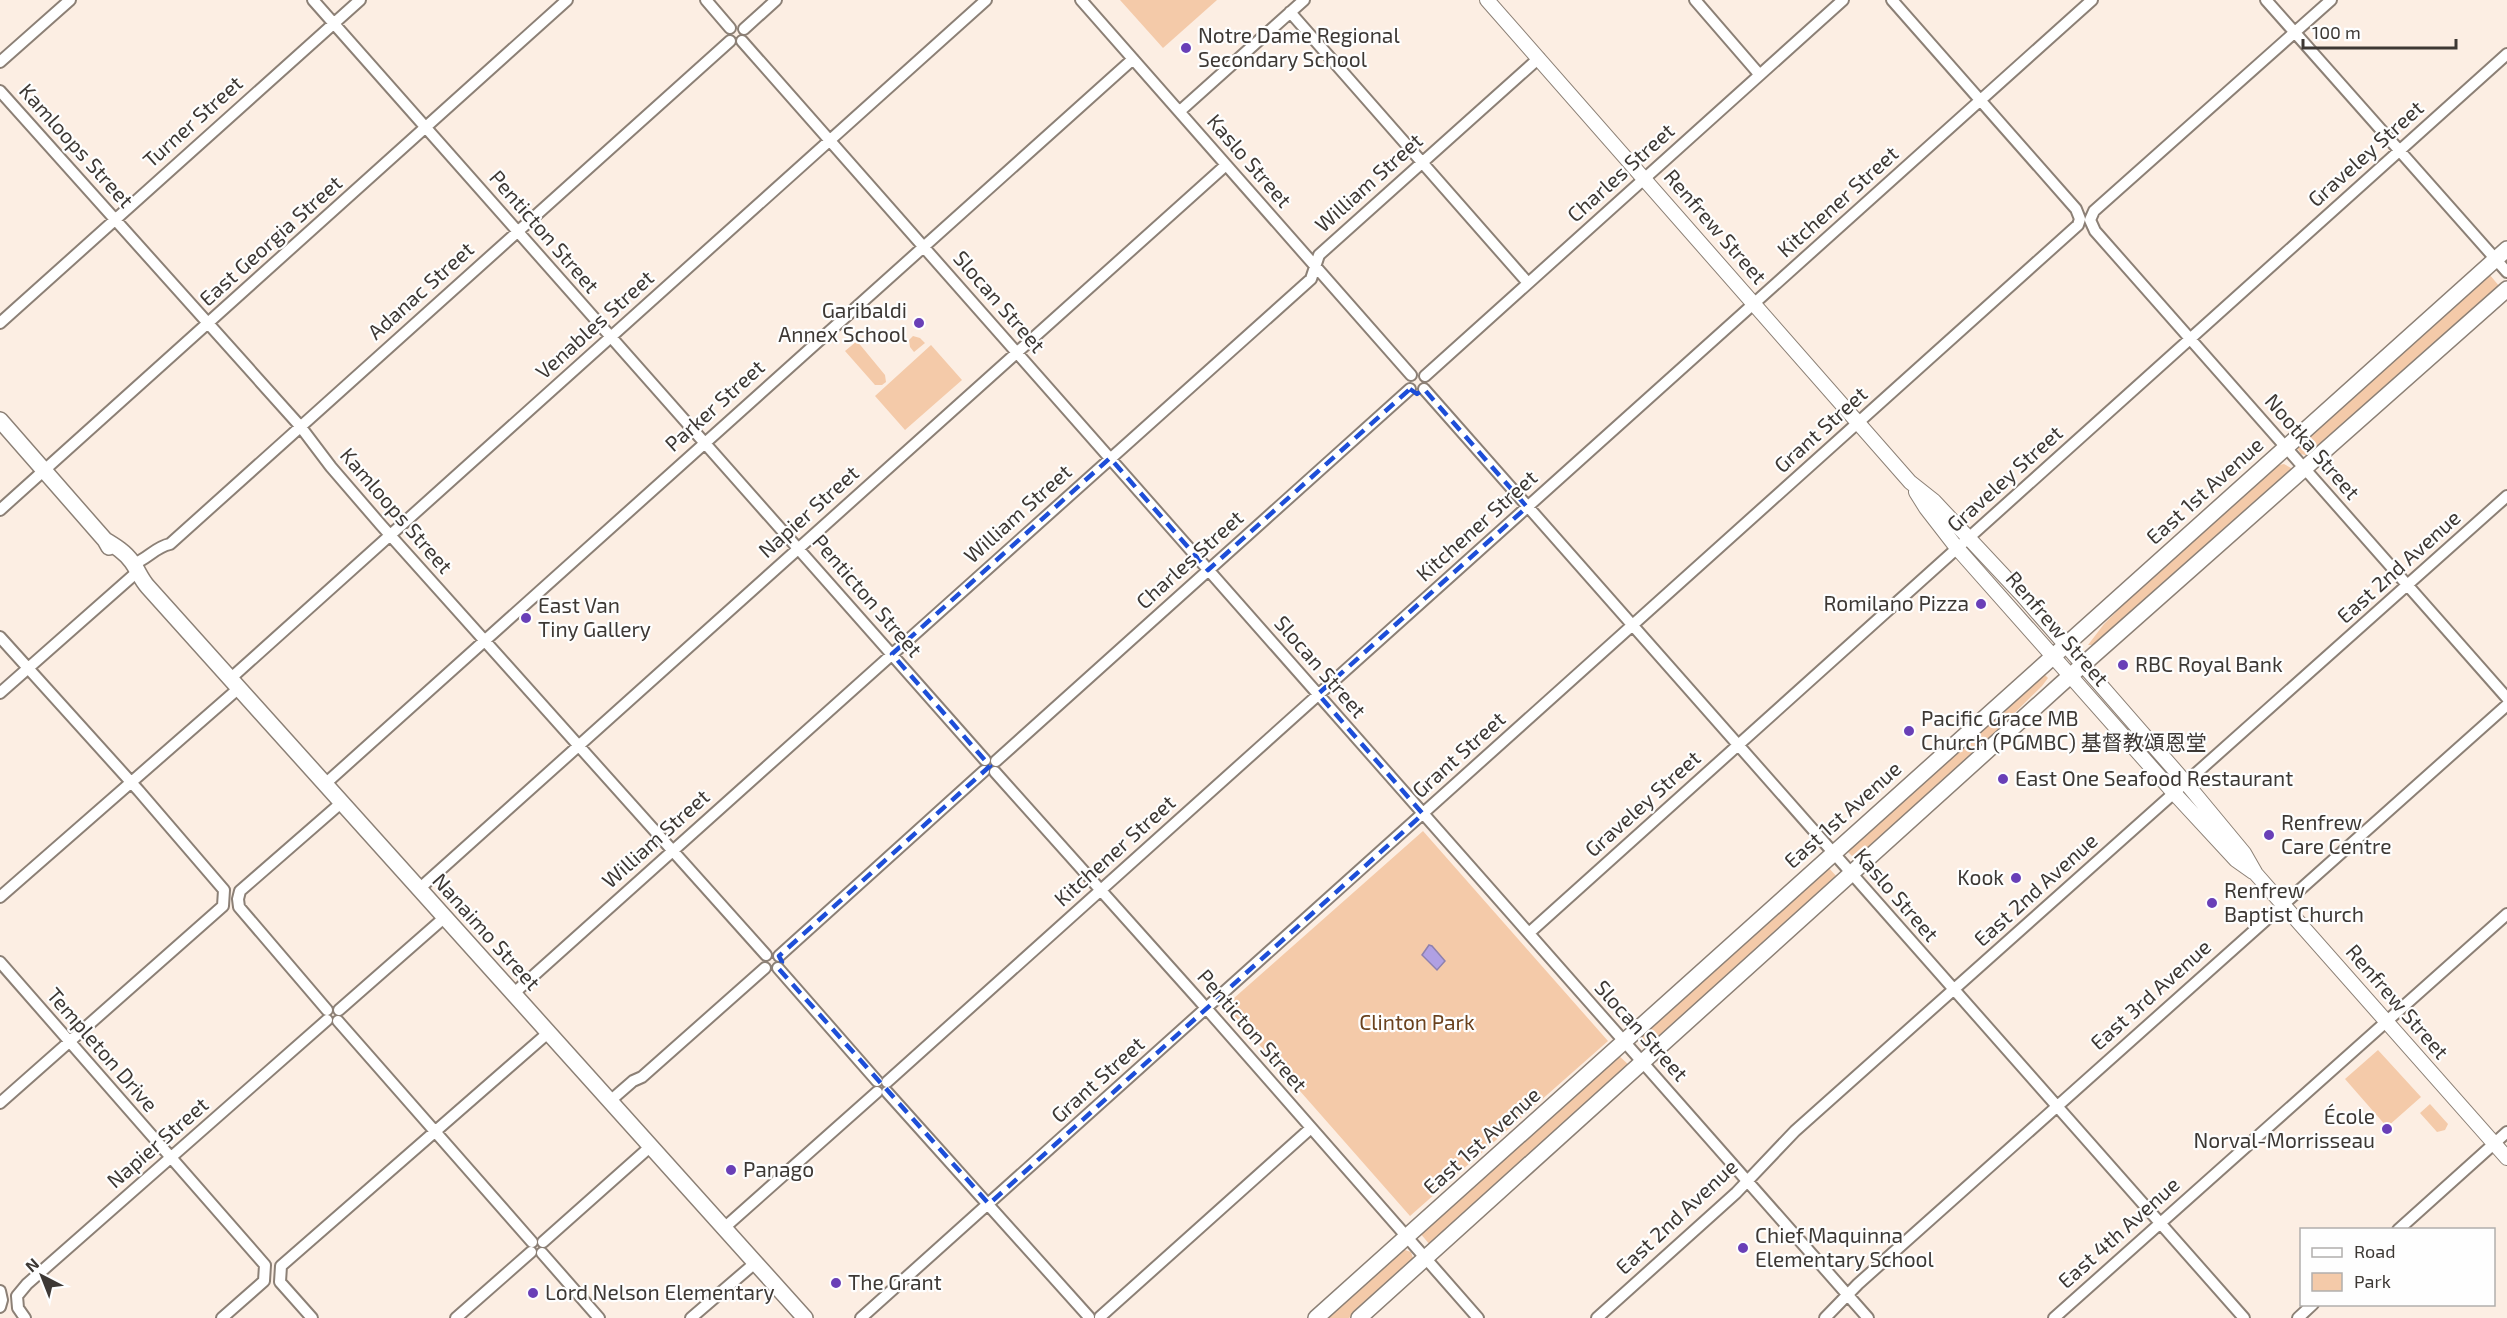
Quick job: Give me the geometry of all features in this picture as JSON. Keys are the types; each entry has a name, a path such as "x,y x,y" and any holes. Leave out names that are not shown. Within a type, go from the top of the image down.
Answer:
{"main road":[{"name":"East 1st Avenue","path":"1316,1318 2501,254"},
{"path":"1359,1318 2071,675 2507,289"},
{"name":"Nanaimo Street","path":"0,420 105,540 126,570 135,568 341,803 805,1318"}],"street":[{"path":"0,62 70,0"},
{"name":"Penticton Street","path":"313,0 1478,1318"},
{"name":"Turner Street","path":"0,323 360,0"},
{"name":"East Georgia Street","path":"0,510 567,0"},
{"path":"706,0 730,28"},
{"path":"744,29 776,0"},
{"name":"Venables Street","path":"0,897 131,783 391,536 986,0"},
{"name":"Kaslo Street","path":"1081,0 1411,375"},
{"path":"1180,111 1304,0"},
{"name":"Renfrew Street","path":"1487,0 1910,482 1926,508 1957,548 2174,793 2236,860 2256,874"},
{"path":"1695,0 1759,74"},
{"name":"Charles Street","path":"1425,376 1843,0"},
{"name":"Nootka Street","path":"1892,0 2507,699"},
{"name":"Kitchener Street","path":"724,1228 2092,0"},
{"path":"2266,0 2400,151 2501,254 2507,272"},
{"name":"Grant Street","path":"861,1318 2331,0"},
{"path":"1290,12 1528,283"},
{"path":"737,25 744,29 746,35 742,41 736,43 730,41 728,34 730,28 737,25"},
{"name":"Adanac Street","path":"0,693 140,562 159,546 170,544 730,41"},
{"name":"Slocan Street","path":"742,41 1868,1318"},
{"name":"Graveley Street","path":"1529,933 2507,54"},
{"name":"William Street","path":"513,994 1311,279 1319,255 1539,57"},
{"name":"Parker Street","path":"325,784 1133,59"},
{"name":"Kamloops Street","path":"0,90 300,426 331,467 391,536 766,955"},
{"name":"Napier Street","path":"419,889 1226,165"},
{"path":"1420,373 1425,376 1427,384 1424,389 1419,392 1410,388 1408,383 1411,375 1420,373"},
{"name":"Charles Street","path":"779,956 1410,388"},
{"name":"Kaslo Street","path":"1424,389 2244,1318"},
{"name":"Renfrew Street","path":"1910,482 1934,501 1969,537 2066,645 2186,783 2244,854 2256,874 2507,1158"},
{"name":"East 2nd Avenue","path":"1597,1318 1736,1192 1795,1131 2507,496"},
{"path":"0,637 224,890 225,898 224,906 0,1103"},
{"name":"East 3rd Avenue","path":"1825,1318 1858,1284 2056,1106 2507,705"},
{"path":"341,803 240,891 239,908 599,1318"},
{"name":"East 4th Avenue","path":"2054,1318 2507,914"},
{"name":"Napier Street","path":"25,1318 18,1308 17,1296 27,1284 445,917"},
{"path":"772,953 779,956 781,962 778,968 772,971 765,968 763,961 766,955 772,953"},
{"name":"Templeton Drive","path":"0,962 265,1265 264,1281 222,1318"},
{"path":"610,1101 633,1081 642,1077 765,968"},
{"path":"778,968 882,1087 1095,1318 1311,1128"},
{"path":"312,1318 280,1282 281,1266 548,1033"},
{"path":"2400,1228 2507,1132"},
{"path":"456,1318 651,1146"},
{"path":"691,1318 755,1263"},
{"path":"0,1291 1,1306"},
{"path":"2298,1318 2312,1306"}],"highlighted area":[{"path":"1410,389 1417,394 1424,389 1527,507 1318,694 1423,814 989,1204 778,968 782,962 779,956 990,766 892,654 1110,458 1208,570"}],"green space":[{"path":"1120,0 1217,0 1163,48"},
{"path":"2489,274 2500,287 2308,456 2301,454 2298,449 2299,444"},
{"path":"913,336 925,343 914,352 909,340"},
{"path":"857,341 885,375 886,382 882,385 875,385 845,351"},
{"path":"931,345 962,380 905,430 875,396"},
{"path":"2284,464 2291,468 2291,473 2111,634 2088,645 2104,624 2173,555 2274,466"},
{"path":"2045,675 2048,678 2042,686 1983,744 1859,857 1853,857 1845,849 2033,681"},
{"name":"Clinton Park","path":"1423,831 1608,1041 1410,1216 1225,1006"},
{"path":"1827,866 1838,878 1648,1049 1637,1037"},
{"path":"2378,1050 2421,1097 2387,1127 2345,1079"},
{"path":"1617,1054 1630,1066 1430,1245 1420,1233"},
{"path":"2430,1104 2448,1124 2445,1130 2437,1132 2420,1113"},
{"path":"1402,1249 1411,1252 1413,1258 1411,1263 1349,1318 1324,1318"}],"shaded area":[{"path":"1429,945 1445,961 1437,970 1422,955"}],"place":[{"name":"Notre Dame Regional Secondary School","path":"1186,48"},
{"name":"Garibaldi Annex School","path":"919,323"},
{"name":"Romilano Pizza","path":"1981,604"},
{"name":"East Van Tiny Gallery","path":"526,618"},
{"name":"RBC Royal Bank","path":"2123,665"},
{"name":"Pacific Grace MB Church (PGMBC) 基督教頌恩堂","path":"1909,731"},
{"name":"East One Seafood Restaurant","path":"2003,779"},
{"name":"Renfrew Care Centre","path":"2269,835"},
{"name":"Kook","path":"2016,878"},
{"name":"Renfrew Baptist Church","path":"2212,903"},
{"name":"École Norval-Morrisseau","path":"2387,1129"},
{"name":"Panago","path":"731,1170"},
{"name":"Chief Maquinna Elementary School","path":"1743,1248"},
{"name":"The Grant","path":"836,1283"},
{"name":"Lord Nelson Elementary","path":"533,1293"}]}
